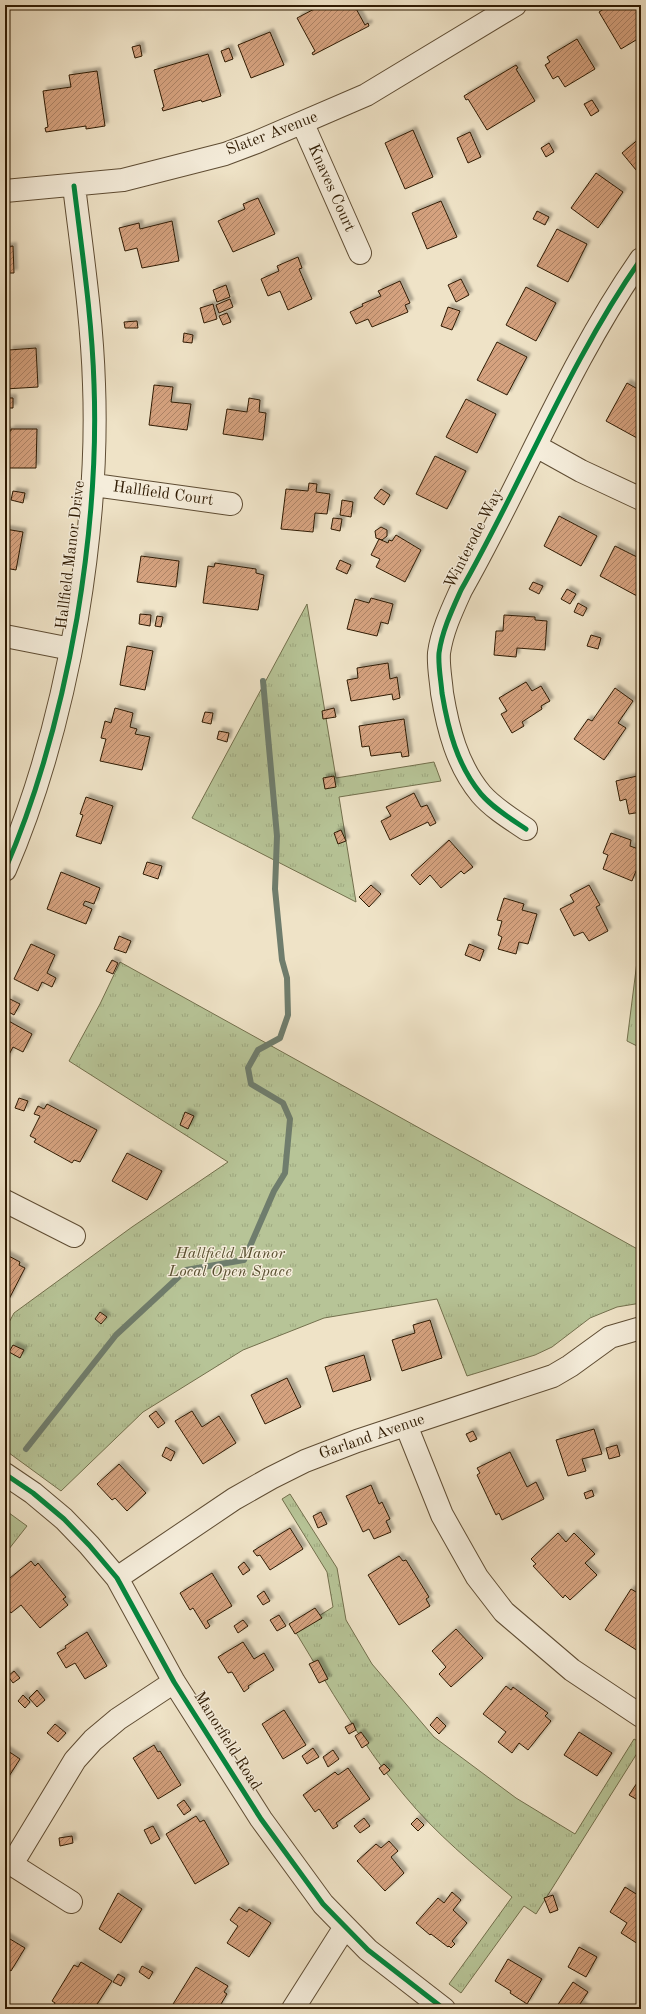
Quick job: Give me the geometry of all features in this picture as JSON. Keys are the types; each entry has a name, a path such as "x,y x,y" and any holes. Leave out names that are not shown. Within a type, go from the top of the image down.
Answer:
{"street":[{"name":"Slater Avenue","path":"5,191 74,186 123,180 224,154 303,124 366,95 515,5"},
{"name":"Knaves Court","path":"303,124 360,253"},
{"name":"Hallfield Manor Drive","path":"5,870 38,785 55,725 71,649 86,560 94,484 94,386 92,330 74,186"},
{"name":"Winterode Way","path":"526,829 506,816 482,795 467,776 458,758 447,719 441,681 439,654 450,614 536,446 616,295 641,259"},
{"path":"536,446 581,471 641,499"},
{"name":"Hallfield Court","path":"94,484 231,504"},
{"path":"5,636 71,649"},
{"path":"5,1201 74,1236"},
{"name":"Garland Avenue","path":"117,1578 234,1499 305,1461 357,1441 553,1376 570,1366 610,1337 641,1328"},
{"path":"406,1425 442,1515 477,1577 504,1612 572,1670 641,1716"},
{"name":"Manorfield Road","path":"5,1474 33,1493 64,1519 89,1545 117,1578 174,1682 265,1826 323,1904 368,1950 444,2009"},
{"path":"71,1902 8,1862 75,1760 93,1740 118,1719 174,1682"},
{"path":"293,2009 345,1927"}],"green space":[{"path":"307,604 336,778 434,762 441,781 339,797 356,902 192,818"},
{"path":"641,930 641,1048 627,1041"},
{"name":"Hallfield Manor Local Open Space","path":"120,962 641,1251 641,1303 617,1307 590,1318 552,1347 535,1355 467,1376 437,1299 324,1318 243,1350 143,1412 61,1491 5,1450 5,1330 14,1313 132,1227 228,1162 69,1061 100,1004"},
{"path":"290,1494 337,1568 346,1620 372,1664 434,1737 516,1798 575,1834 634,1739 641,1743 641,1747 536,1914 524,1906 461,1993 449,1984 512,1897 442,1836 404,1795 360,1736 295,1631 333,1607 327,1572 282,1499"},
{"path":"5,1510 27,1526 5,1554"}],"building":[{"path":"322,5 354,5 365,25 368,23 369,26 313,55 312,53 315,51 297,18"},
{"path":"610,5 641,5 641,37 621,49 599,12"},
{"path":"270,32 284,65 251,78 238,45"},
{"path":"577,39 595,69 565,87 558,76 553,79 545,65 550,62 547,57"},
{"path":"140,45 142,56 135,58 132,47"},
{"path":"229,48 233,59 225,62 221,51"},
{"path":"208,54 221,96 163,111 162,108 164,107 154,70"},
{"path":"516,65 518,68 516,69 535,101 487,130 468,99 466,100 464,96"},
{"path":"97,71 105,126 86,129 86,126 46,132 45,128 48,127 43,91 71,87 69,75"},
{"path":"592,100 599,111 591,116 584,104"},
{"path":"413,130 433,177 405,189 385,143"},
{"path":"470,132 481,157 468,163 457,138"},
{"path":"641,137 641,176 622,153"},
{"path":"549,143 554,152 546,157 541,148"},
{"path":"596,173 623,192 598,228 571,208"},
{"path":"258,198 275,234 233,252 218,221 245,209 243,204"},
{"path":"441,201 457,237 427,249 412,213"},
{"path":"537,211 549,217 545,225 533,219"},
{"path":"172,221 179,261 142,268 137,248 125,251 119,228 139,223 140,229"},
{"path":"557,229 587,244 568,282 537,266"},
{"path":"13,246 14,273 5,273 5,247"},
{"path":"298,257 302,268 299,269 312,299 288,310 280,291 268,296 261,279 279,271 277,266"},
{"path":"461,279 469,295 456,302 448,285"},
{"path":"400,281 410,303 405,305 408,312 372,327 368,319 356,324 350,312 363,306 362,304 381,296 378,291"},
{"path":"226,285 230,297 217,302 213,290"},
{"path":"526,287 556,303 536,341 506,325"},
{"path":"230,299 233,307 219,313 216,305"},
{"path":"213,304 217,319 204,323 200,308"},
{"path":"448,307 460,311 452,330 441,326"},
{"path":"227,313 231,322 223,325 219,316"},
{"path":"137,321 138,328 125,328 124,322"},
{"path":"184,333 193,335 192,343 183,342"},
{"path":"497,342 527,357 507,395 477,380"},
{"path":"36,348 38,387 5,389 5,361 10,360 9,350"},
{"path":"627,383 641,391 641,430 637,438 606,421"},
{"path":"154,385 173,387 171,402 191,404 187,430 149,425"},
{"path":"5,398 13,398 13,408 5,408"},
{"path":"249,398 260,400 259,412 266,413 263,440 223,434 227,409 247,412"},
{"path":"466,399 496,414 477,453 446,437"},
{"path":"11,429 37,429 36,468 5,468 5,431 11,431"},
{"path":"435,456 466,471 447,509 416,494"},
{"path":"309,483 317,484 316,492 330,494 327,514 315,513 313,532 281,529 286,489 308,491"},
{"path":"381,489 390,495 384,505 374,498"},
{"path":"13,491 25,493 23,503 11,500"},
{"path":"342,500 353,502 351,517 340,515"},
{"path":"559,516 597,536 581,566 544,546"},
{"path":"333,518 342,519 340,531 331,529"},
{"path":"381,527 387,530 387,536 382,540 376,538 375,531"},
{"path":"5,529 23,532 16,570 5,568"},
{"path":"396,535 421,550 405,582 376,567 380,559 371,555 379,539 388,543 389,540 392,541"},
{"path":"615,546 641,559 641,588 637,596 600,576"},
{"path":"141,556 179,561 176,587 137,582"},
{"path":"340,560 351,565 347,574 336,569"},
{"path":"215,563 256,569 256,573 264,575 258,610 203,603 208,566 214,567"},
{"path":"533,582 543,586 539,594 529,589"},
{"path":"567,589 576,594 570,604 561,599"},
{"path":"371,598 393,604 388,624 381,622 377,636 347,629 355,599 369,603"},
{"path":"578,603 587,608 583,616 574,612"},
{"path":"140,614 151,615 150,626 139,624"},
{"path":"504,615 535,617 535,620 547,621 545,650 517,648 516,657 494,655 496,631 503,631"},
{"path":"157,616 163,617 161,627 155,626"},
{"path":"591,635 601,638 598,649 587,646"},
{"path":"127,646 153,651 145,690 120,685"},
{"path":"388,663 390,679 397,677 400,698 393,700 392,694 351,701 347,680 358,678 357,668"},
{"path":"526,682 532,691 541,686 550,701 541,706 542,709 522,722 524,726 512,733 501,714 507,711 499,698"},
{"path":"615,688 633,701 618,723 626,728 604,760 574,739 588,719 592,721"},
{"path":"115,708 133,713 130,727 137,729 135,734 150,737 142,770 100,761 106,739 101,738 105,721 111,723"},
{"path":"334,708 336,717 323,719 322,711"},
{"path":"205,712 213,713 211,724 202,722"},
{"path":"404,719 409,756 402,757 401,752 371,756 369,746 362,747 359,726"},
{"path":"219,731 229,733 227,742 217,739"},
{"path":"334,776 336,787 325,789 323,778"},
{"path":"637,776 638,780 641,780 641,812 629,814 626,799 620,801 616,781"},
{"path":"414,793 421,807 427,805 436,823 430,826 428,822 390,840 381,821 391,816 386,807"},
{"path":"86,797 113,806 101,844 76,836 83,815 80,814"},
{"path":"341,830 346,841 338,844 334,833"},
{"path":"611,833 631,840 630,846 641,850 641,873 636,871 632,881 603,869 608,855 603,853"},
{"path":"449,840 473,867 464,874 461,871 441,888 430,875 420,885 411,875"},
{"path":"147,862 162,866 158,879 143,874"},
{"path":"61,872 100,888 94,904 85,901 83,905 92,909 86,924 47,909"},
{"path":"371,885 381,894 369,907 359,897"},
{"path":"589,885 600,905 596,907 608,931 589,941 583,932 574,936 560,909 574,902 570,895"},
{"path":"504,898 524,904 522,910 537,914 528,944 519,942 516,954 498,949 502,937 498,935 502,921 497,920"},
{"path":"119,936 131,941 126,953 114,949"},
{"path":"31,944 55,955 47,973 56,978 52,987 42,982 38,991 14,979"},
{"path":"469,944 484,950 480,961 465,955"},
{"path":"112,960 118,963 113,974 106,971"},
{"path":"10,999 20,1004 14,1015 5,1010"},
{"path":"5,1019 32,1034 23,1052 13,1047 5,1062"},
{"path":"19,1098 28,1101 24,1111 15,1108"},
{"path":"47,1104 97,1130 80,1162 74,1160 72,1163 34,1142 36,1139 30,1136 40,1116 34,1114 38,1106 44,1109"},
{"path":"185,1112 194,1116 188,1129 180,1125"},
{"path":"127,1153 162,1171 147,1200 112,1181"},
{"path":"5,1254 20,1262 19,1265 25,1268 8,1301 5,1299"},
{"path":"100,1312 107,1317 101,1324 95,1319"},
{"path":"430,1320 442,1358 402,1371 392,1340 415,1333 413,1325"},
{"path":"13,1345 24,1350 20,1358 9,1352"},
{"path":"364,1355 371,1380 333,1392 325,1367"},
{"path":"287,1378 301,1407 265,1424 251,1395"},
{"path":"156,1411 165,1423 158,1428 149,1416"},
{"path":"192,1411 202,1427 219,1416 236,1443 203,1464 175,1421"},
{"path":"594,1429 602,1454 582,1459 586,1471 568,1476 556,1440"},
{"path":"473,1431 477,1439 470,1442 466,1434"},
{"path":"617,1445 620,1456 609,1459 606,1448"},
{"path":"166,1447 175,1452 171,1461 162,1456"},
{"path":"510,1452 527,1487 536,1482 544,1499 502,1520 499,1513 496,1515 477,1475 480,1473 477,1468"},
{"path":"119,1464 146,1493 127,1511 115,1498 112,1500 97,1484"},
{"path":"371,1485 379,1504 382,1502 390,1519 386,1521 391,1532 374,1539 369,1529 363,1532 346,1496"},
{"path":"592,1490 594,1496 586,1499 584,1493"},
{"path":"321,1512 327,1524 318,1528 313,1516"},
{"path":"290,1528 303,1549 270,1570 260,1555 257,1556 253,1551"},
{"path":"558,1533 566,1542 574,1533 595,1554 585,1563 597,1575 570,1600 565,1595 563,1598 533,1566 536,1564 531,1559"},
{"path":"399,1556 403,1561 406,1560 429,1597 426,1599 430,1606 399,1625 368,1575"},
{"path":"31,1561 35,1566 38,1563 66,1597 63,1599 68,1605 40,1628 21,1605 11,1613 5,1605 5,1596 10,1592 5,1586 5,1582"},
{"path":"244,1562 250,1570 243,1575 238,1567"},
{"path":"212,1573 232,1606 207,1621 210,1626 206,1629 193,1608 190,1610 180,1593"},
{"path":"631,1589 641,1595 641,1609 638,1614 641,1616 641,1646 638,1651 605,1630"},
{"path":"264,1591 270,1601 263,1605 257,1596"},
{"path":"315,1608 322,1618 295,1634 289,1624"},
{"path":"279,1615 286,1626 277,1631 270,1620"},
{"path":"243,1620 248,1626 238,1633 234,1626"},
{"path":"456,1629 483,1658 451,1687 439,1674 446,1667 432,1651"},
{"path":"87,1632 107,1666 85,1679 75,1663 66,1668 57,1653"},
{"path":"243,1642 254,1659 264,1653 274,1670 248,1686 249,1688 244,1692 232,1672 228,1673 218,1657"},
{"path":"318,1660 328,1679 319,1683 309,1664"},
{"path":"14,1671 20,1678 13,1683 8,1676"},
{"path":"506,1686 511,1690 513,1687 548,1713 545,1716 551,1721 528,1750 519,1743 512,1753 498,1742 506,1732 483,1714"},
{"path":"37,1690 45,1700 37,1707 29,1698"},
{"path":"23,1695 30,1702 25,1708 18,1701"},
{"path":"284,1710 306,1745 283,1759 262,1724"},
{"path":"437,1717 446,1726 439,1734 430,1725"},
{"path":"353,1723 356,1730 349,1734 345,1727"},
{"path":"55,1724 66,1733 58,1742 47,1733"},
{"path":"361,1732 369,1743 362,1748 355,1736"},
{"path":"579,1732 612,1753 597,1776 564,1755"},
{"path":"154,1745 158,1752 160,1751 181,1785 158,1799 133,1758"},
{"path":"313,1748 319,1757 307,1764 302,1756"},
{"path":"5,1749 20,1759 6,1781 5,1780"},
{"path":"333,1750 339,1759 328,1767 323,1757"},
{"path":"384,1764 390,1770 384,1775 379,1768"},
{"path":"348,1768 370,1799 336,1823 338,1826 333,1829 319,1809 315,1812 303,1795 335,1772 338,1775"},
{"path":"641,1777 641,1802 629,1795"},
{"path":"184,1800 191,1810 184,1815 177,1805"},
{"path":"196,1816 200,1822 204,1820 229,1864 195,1884 166,1834"},
{"path":"364,1818 370,1826 360,1833 354,1826"},
{"path":"417,1818 424,1825 418,1831 411,1824"},
{"path":"153,1826 160,1839 151,1844 144,1830"},
{"path":"72,1836 73,1843 60,1846 59,1838"},
{"path":"389,1841 398,1851 391,1857 404,1873 385,1891 357,1861 376,1844 381,1848"},
{"path":"625,1887 641,1897 641,1940 638,1944 621,1933 627,1923 610,1912"},
{"path":"452,1892 461,1900 453,1910 467,1923 452,1941 455,1944 451,1948 431,1934 430,1935 416,1923 438,1898 444,1903"},
{"path":"118,1893 142,1909 121,1943 99,1929"},
{"path":"553,1895 558,1910 550,1913 544,1898"},
{"path":"239,1907 247,1912 249,1909 271,1923 249,1957 227,1943 238,1926 230,1920"},
{"path":"5,1936 25,1948 11,1971 5,1967"},
{"path":"579,1947 597,1957 586,1977 568,1967"},
{"path":"508,1959 542,1979 527,2004 510,1993 511,1991 495,1981"},
{"path":"81,1962 112,1981 94,2009 52,2009 55,2003 52,2001 74,1965 78,1967"},
{"path":"142,1966 153,1972 149,1979 139,1972"},
{"path":"196,1967 228,1986 224,1992 227,1994 218,2009 170,2009"},
{"path":"118,1974 125,1978 121,1986 113,1982"},
{"path":"573,1982 588,1992 580,2004 587,2009 555,2009"}],"waterway":[{"path":"26,1449 116,1335 186,1270 244,1260 274,1191 285,1173 290,1119 283,1103 251,1084 248,1068 258,1050 280,1038 288,1015 287,978 282,960 275,889 277,836 263,681"}],"cycle path":[{"path":"5,870 29,809 57,714 77,618 89,531 92,501 95,414 93,359 89,310 74,186"},
{"path":"526,829 502,813 481,794 473,783 460,759 447,720 442,693 439,663 440,645 461,590 484,549 547,422 591,339 615,298 641,259"},
{"path":"5,1474 33,1493 64,1519 89,1545 117,1578 174,1682 261,1819 323,1904 368,1950 444,2009"}]}
